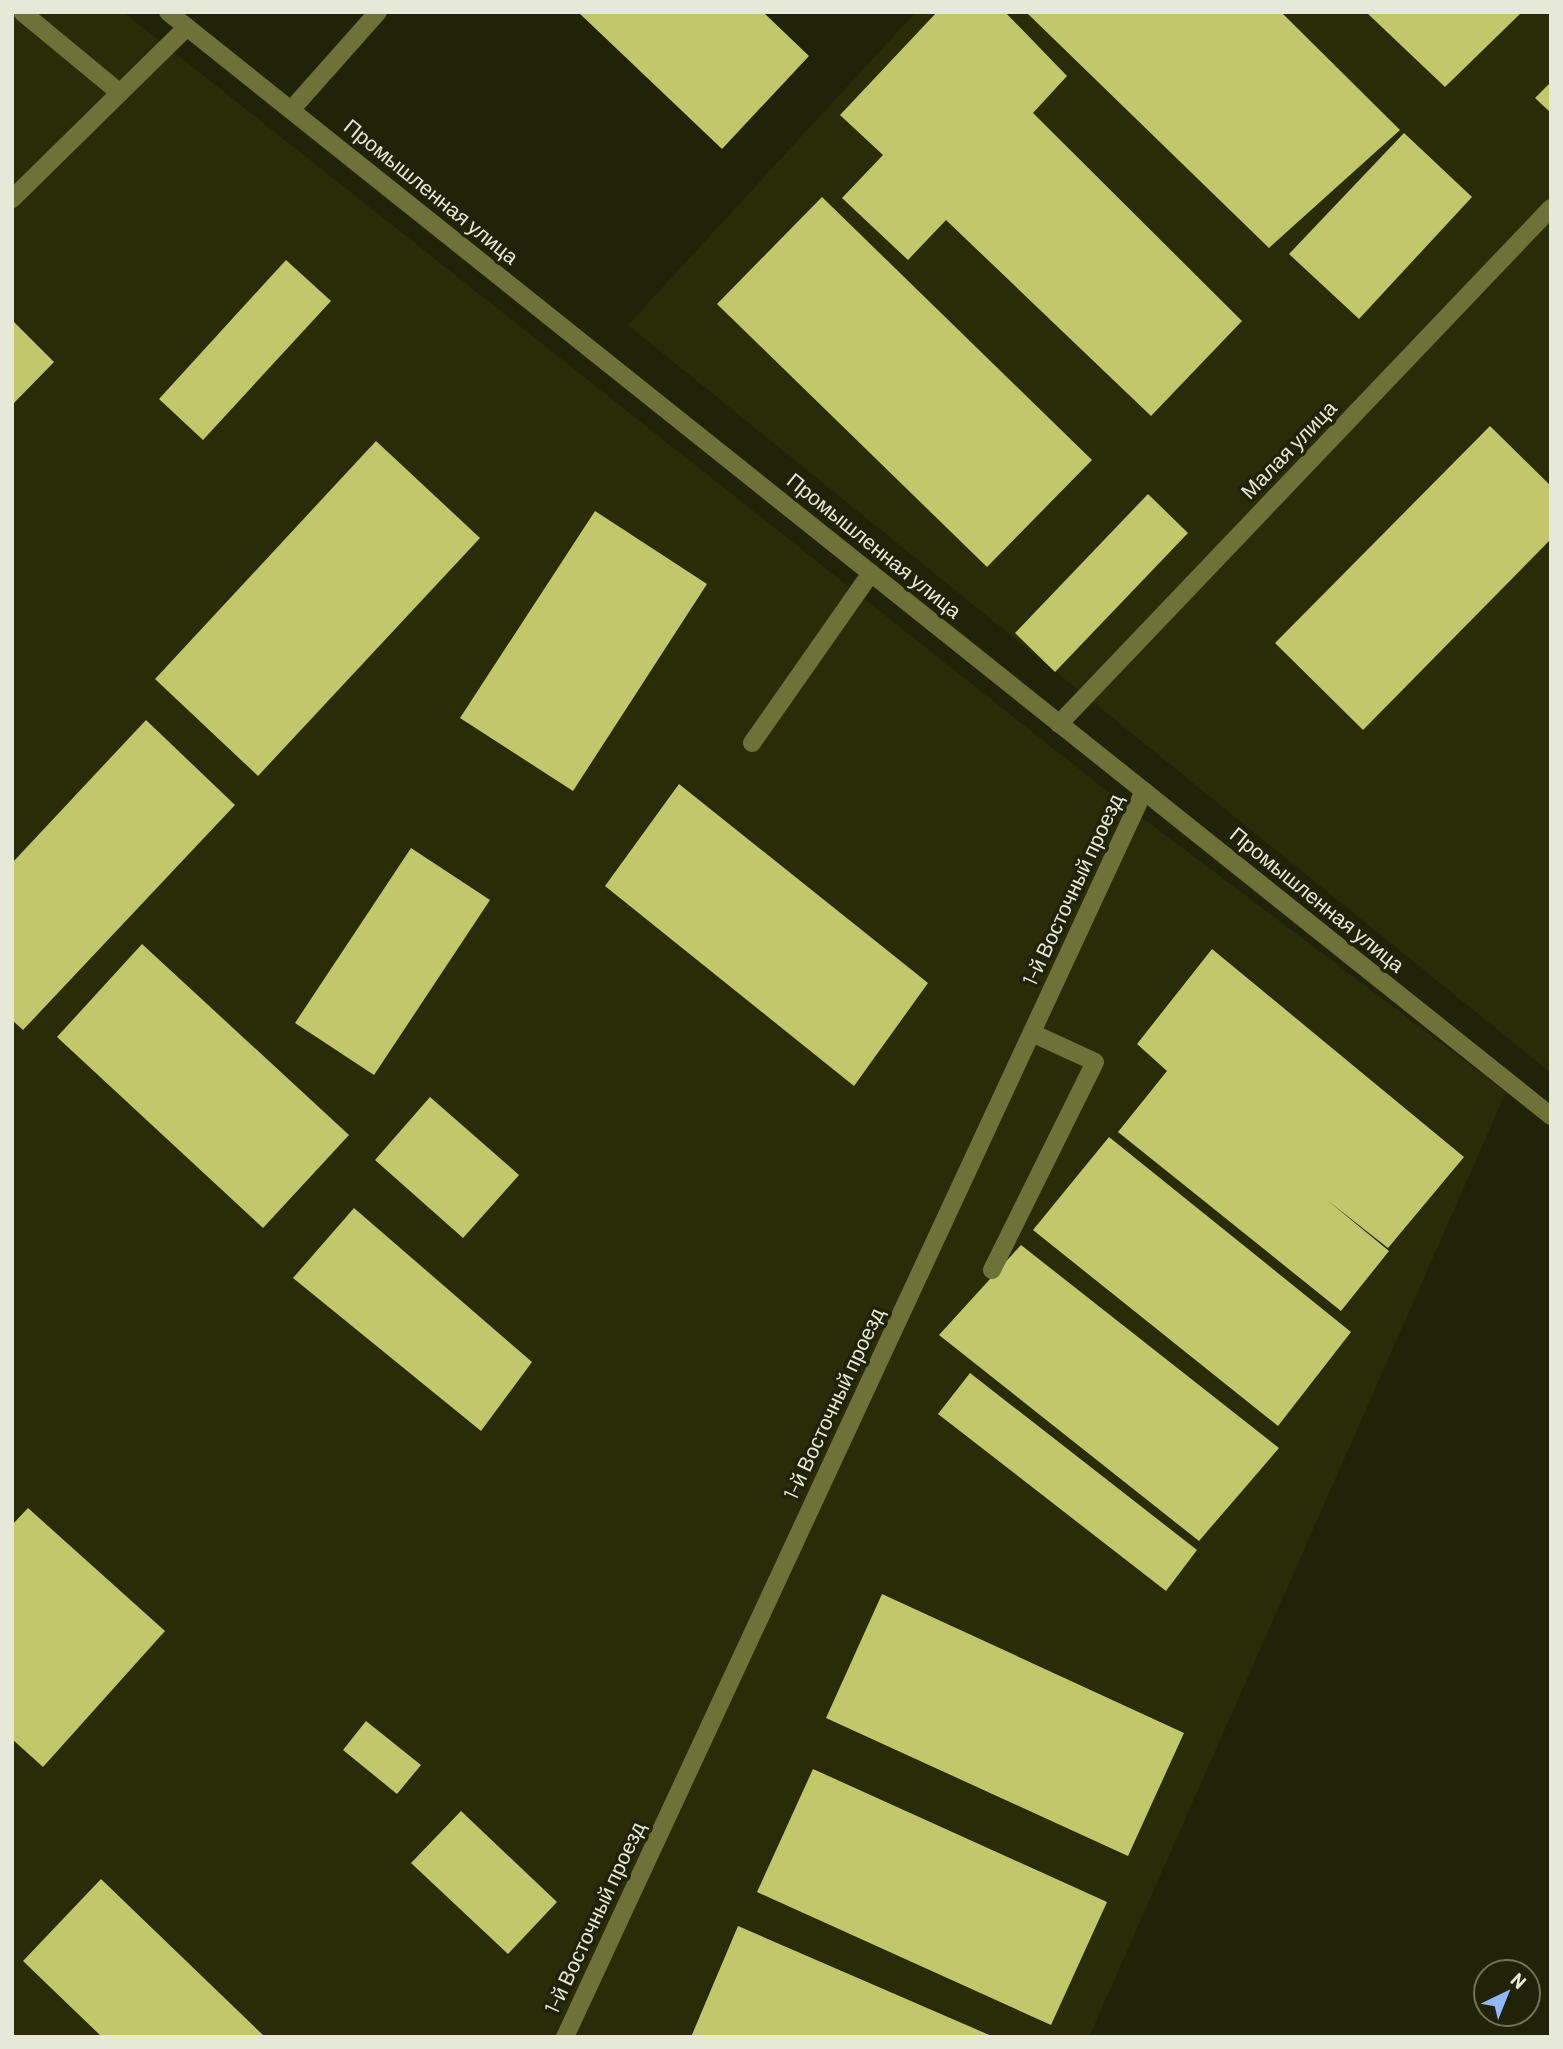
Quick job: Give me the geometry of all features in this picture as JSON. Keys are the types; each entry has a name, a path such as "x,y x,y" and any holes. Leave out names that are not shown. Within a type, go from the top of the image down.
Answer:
{"street":[{"path":"22,12 120,93"},
{"name":"Промышленная улица","path":"168,12 1551,1116"},
{"path":"291,110 378,12"},
{"path":"12,199 187,27"},
{"name":"Малая улица","path":"1059,724 1551,208"},
{"path":"752,743 871,573"},
{"name":"1-й Восточный проезд","path":"565,2037 1144,791"},
{"path":"992,1270 1095,1062 1032,1033"}],"shaded area":[{"path":"12,12 123,12 1112,795 1506,1092 1089,2037 12,2037"},
{"path":"916,12 1551,12 1551,1073 628,325"}],"building":[{"path":"578,12 763,12 809,56 722,149"},
{"path":"937,12 1005,12 1067,76 1033,113 1242,321 1151,416 946,220 908,260 842,198 883,155 840,115"},
{"path":"1026,12 1281,12 1400,130 1269,248"},
{"path":"1366,12 1522,12 1445,87"},
{"path":"1551,82 1551,113 1535,98"},
{"path":"1404,133 1472,197 1359,319 1289,254"},
{"path":"822,197 1092,460 987,567 717,304"},
{"path":"286,260 331,301 203,440 159,399"},
{"path":"12,320 54,362 12,405"},
{"path":"1490,426 1551,486 1551,539 1363,730 1275,643"},
{"path":"376,441 480,538 258,776 155,679"},
{"path":"1148,494 1188,533 1055,672 1015,633"},
{"path":"595,511 707,584 573,791 460,718"},
{"path":"146,720 235,805 23,1030 12,1020 12,863"},
{"path":"679,784 928,983 854,1086 605,886"},
{"path":"411,848 490,900 374,1075 295,1023"},
{"path":"142,944 349,1135 263,1228 57,1037"},
{"path":"1212,949 1464,1157 1388,1248 1327,1200 1389,1251 1341,1311 1118,1132 1167,1071 1137,1044"},
{"path":"430,1097 519,1175 463,1238 375,1160"},
{"path":"1109,1137 1351,1332 1278,1426 1033,1230"},
{"path":"354,1208 532,1362 481,1431 293,1278"},
{"path":"1021,1245 1279,1448 1199,1541 939,1335"},
{"path":"970,1373 1197,1550 1166,1591 938,1414"},
{"path":"28,1508 165,1631 43,1767 12,1739 12,1525"},
{"path":"882,1594 1184,1733 1128,1856 826,1718"},
{"path":"366,1721 421,1765 397,1794 343,1750"},
{"path":"813,1769 1107,1902 1051,2025 757,1892"},
{"path":"461,1811 557,1902 508,1954 411,1863"},
{"path":"101,1879 265,2037 102,2037 23,1961"},
{"path":"738,1926 994,2037 691,2037"}]}
